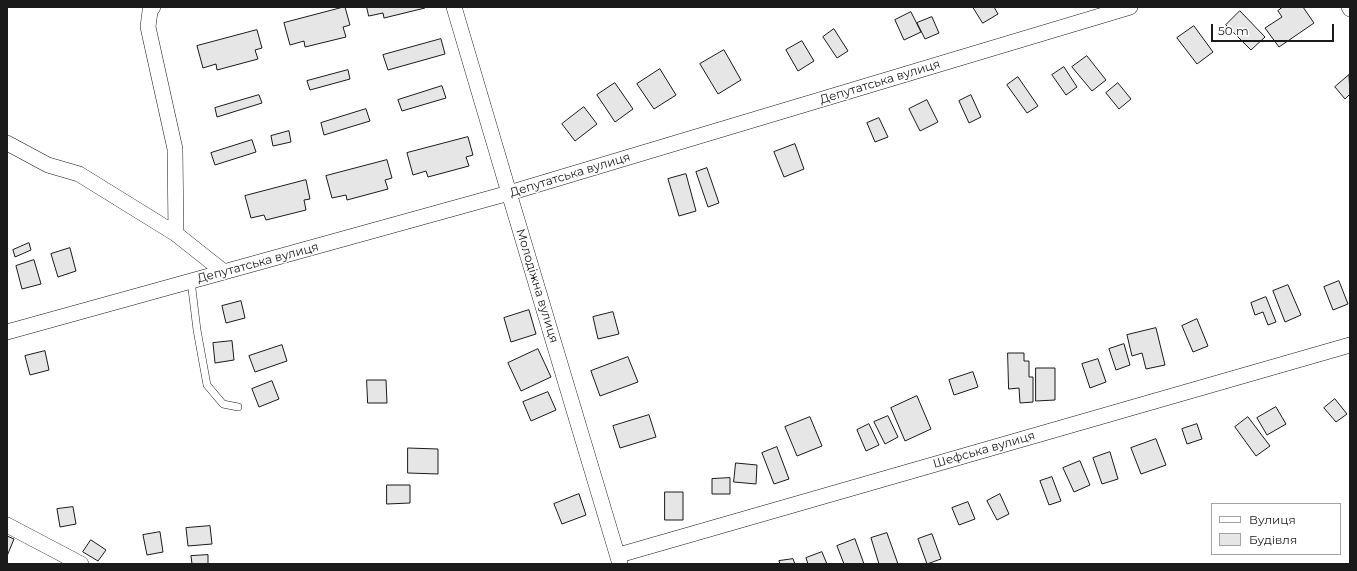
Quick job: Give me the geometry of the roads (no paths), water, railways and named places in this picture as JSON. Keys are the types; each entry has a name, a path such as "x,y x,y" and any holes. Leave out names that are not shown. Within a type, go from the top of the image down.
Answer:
{"street":[{"path":"153,7 150,11 148,28 175,149 176,234"},
{"name":"Молодіжна вулиця","path":"454,7 508,193 620,560"},
{"name":"Депутатська вулиця","path":"7,332 508,193 1130,7"},
{"path":"7,143 48,165 79,174 176,234 224,272"},
{"name":"Шефська вулиця","path":"620,560 1350,345"},
{"path":"7,525 81,564"}],"lane":[{"path":"191,281 197,330 207,385 223,404 238,406"}]}
